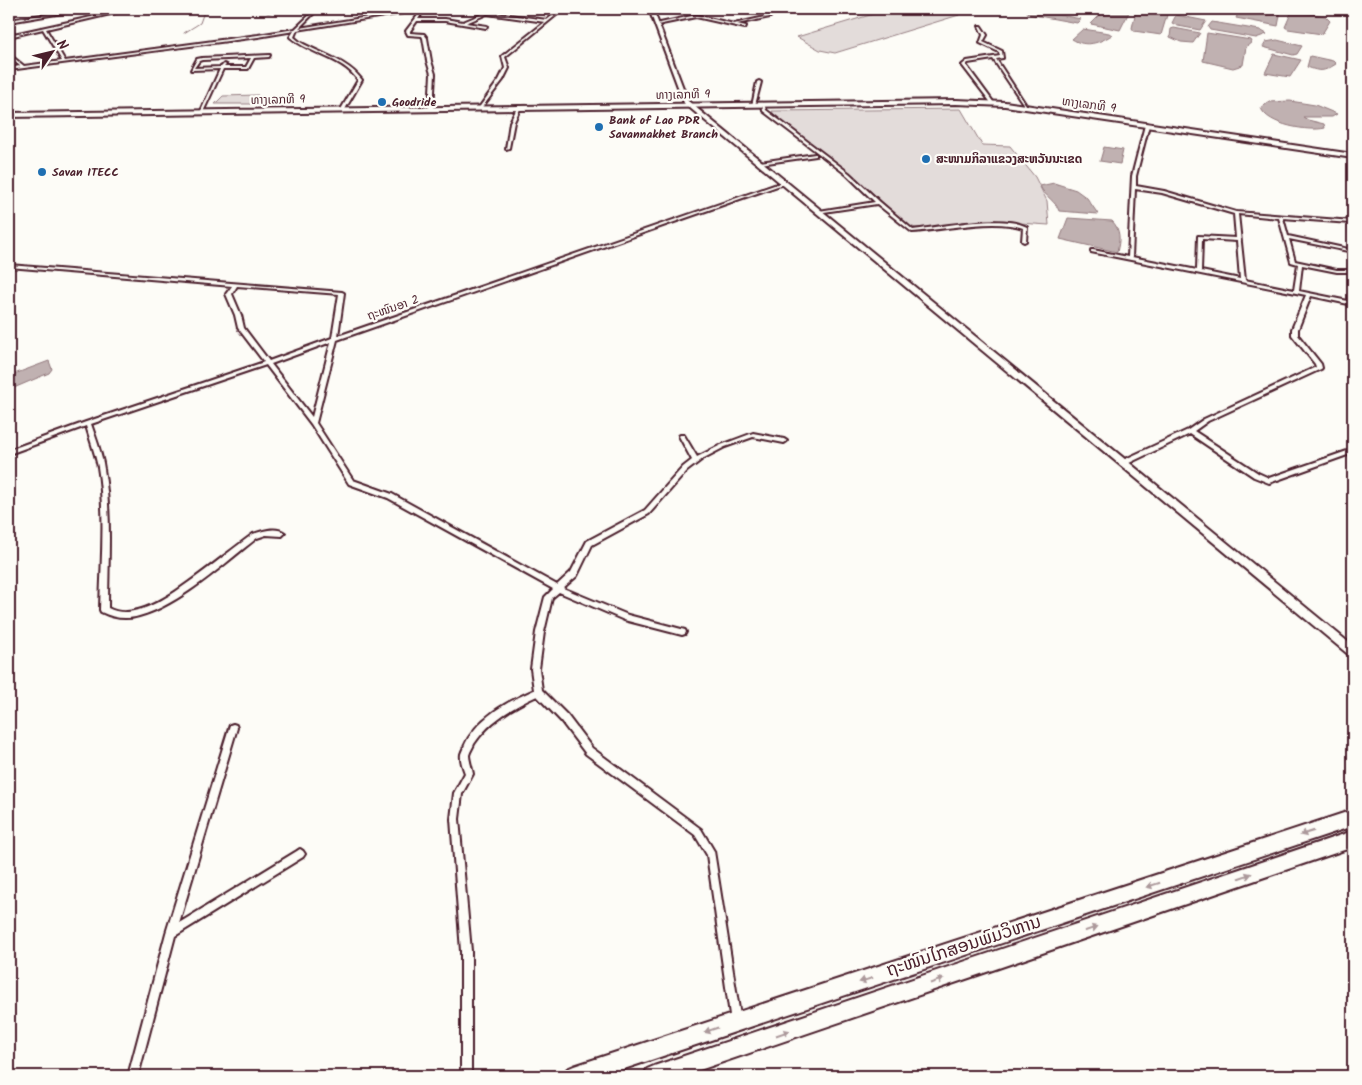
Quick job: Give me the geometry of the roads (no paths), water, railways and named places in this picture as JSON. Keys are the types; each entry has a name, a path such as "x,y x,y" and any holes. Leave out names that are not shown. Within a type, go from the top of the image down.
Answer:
{"highway":[{"name":"ຖະໜົນໄກສອນພົມວິຫານ","path":"574,1076 1353,818"},
{"name":"ຖະໜົນໄກສອນພົມວິຫານ","path":"654,1076 1353,839"}],"main road":[{"name":"ທາງເລກທີ 9","path":"9,115 992,103 1353,156"}],"street":[{"path":"30,9 34,17"},
{"path":"51,9 51,14"},
{"path":"9,21 85,9"},
{"path":"91,9 96,16"},
{"path":"9,36 131,9"},
{"path":"268,10 274,9"},
{"path":"317,9 296,30 292,37 349,68 358,76 360,80 342,111"},
{"path":"9,69 296,30 424,9"},
{"path":"424,9 408,31 409,34 423,35 425,38 429,61 434,74 431,110"},
{"path":"480,109 497,88 507,68 503,57 559,12 558,9"},
{"path":"651,9 686,102 1353,652"},
{"path":"818,9 822,12"},
{"path":"463,23 487,13 548,21"},
{"path":"657,24 691,15 745,27"},
{"path":"734,24 769,17"},
{"path":"417,20 445,20 486,27"},
{"path":"980,27 985,35 982,43 1001,52 1002,57 964,64 992,103"},
{"path":"44,28 64,62"},
{"path":"9,55 23,67"},
{"path":"253,57 247,68 192,69 198,60 202,59 269,56"},
{"path":"201,112 228,58"},
{"path":"994,58 1027,107"},
{"path":"753,105 759,82"},
{"path":"763,105 764,110 848,174 878,203 912,231 991,224 1016,225 1025,228 1024,241"},
{"path":"507,148 512,122 518,109"},
{"path":"1130,258 1134,187 1147,125"},
{"path":"760,163 815,155"},
{"name":"ຖະໜົນອາ 2","path":"9,452 784,183"},
{"path":"1134,187 1163,192 1236,213 1353,222 1353,237"},
{"path":"819,212 878,203"},
{"path":"1236,213 1243,281"},
{"path":"1281,217 1293,262 1337,271 1353,271"},
{"path":"1199,272 1200,237 1239,240"},
{"path":"1286,238 1353,251"},
{"path":"1093,251 1353,303"},
{"path":"1296,291 1300,264"},
{"path":"9,266 342,293 335,339 313,423"},
{"path":"236,284 229,294 241,328 313,423 351,482 390,496 558,588 627,618 682,632"},
{"path":"1124,463 1190,431 1206,420 1319,368 1318,364 1295,335 1294,329 1309,294"},
{"path":"88,423 101,466 106,550 104,610 111,614 139,614 148,610 172,596 255,536 266,532 282,533"},
{"path":"1190,431 1256,475 1269,481 1353,451"},
{"path":"736,1022 711,854 698,832 589,751 564,718 538,692 535,669 540,632 549,597 574,574 589,543 647,512 685,469 723,446 753,435 784,441"},
{"path":"682,436 696,461"},
{"path":"466,1076 466,951 455,819 458,793 469,774 465,755 475,737 499,711 538,692"},
{"path":"133,1076 171,933 233,728"},
{"path":"171,933 300,854"}],"waterway":[{"path":"184,33 200,23 205,9"}],"place":[{"name":"Goodride","path":"382,102"},
{"name":"Bank of Lao PDR Savannakhet Branch","path":"599,127"},
{"name":"ສະໜາມກິລາແຂວງສະຫວັນນະເຂດ","path":"926,159"},
{"name":"Savan ITECC","path":"42,172"}]}
